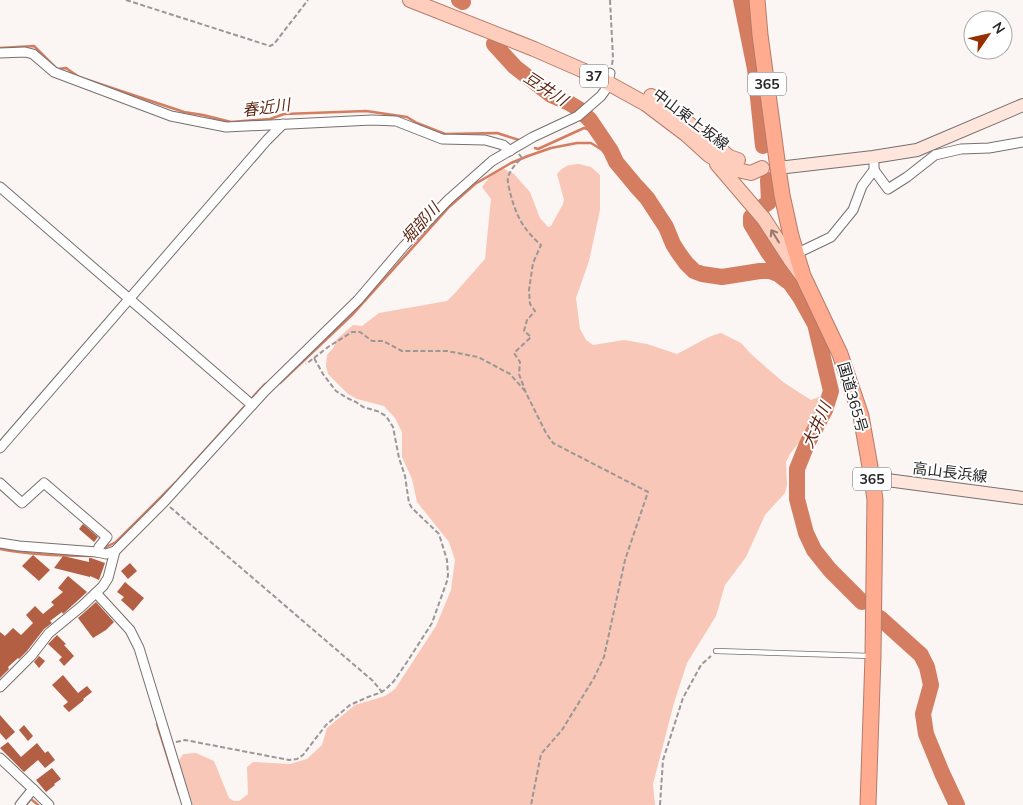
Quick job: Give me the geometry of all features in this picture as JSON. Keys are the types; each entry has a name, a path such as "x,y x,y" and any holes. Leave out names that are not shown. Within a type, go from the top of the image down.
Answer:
{"highway":[{"name":"国道365号","path":"757,0 778,168 791,236 803,276 840,354 861,416 872,478 875,500 873,656 868,805"}],"main road":[{"name":"中山東上坂線","path":"410,0 582,70 609,78 687,134 709,155 722,163 733,169 751,173 762,168"},
{"name":"中山東上坂線","path":"434,0 537,41 609,78 651,96 672,110 728,157 762,168 778,168"},
{"path":"709,155 764,219 803,276"}],"street":[{"path":"0,53 25,52 33,54 54,72 172,116 226,127 372,120 396,121 442,140 485,140 503,145 512,150"},
{"path":"0,543 106,554 115,551 164,502 252,405 358,300 404,246 448,200 471,184 492,161 533,137 578,116 601,96 606,89 609,78"},
{"path":"778,168 874,163 917,150 1023,105"},
{"path":"0,448 267,140 283,124"},
{"path":"874,163 888,189 907,177 935,154 1023,142"},
{"path":"796,252 831,237 853,210 862,186 874,163"},
{"path":"0,187 252,405"},
{"name":"高山長浜線","path":"872,478 1023,498"},
{"path":"0,483 22,504 44,483 107,537 99,547 98,552"},
{"path":"0,687 32,655 49,633 103,586 108,578 115,551"},
{"path":"96,593 130,630 139,648 187,805"},
{"path":"0,758 50,805"},
{"path":"20,805 33,789"}],"lane":[{"path":"716,650 873,656"}],"path":[{"path":"126,0 270,46 274,44 308,0"},
{"path":"609,78 613,58 610,0"},
{"path":"512,150 522,158 515,165 508,178 514,208 523,227 542,246 533,263 529,290 530,304 535,311 528,320 524,331 531,337 514,353 520,362 520,374 526,393 553,443 648,492 625,560 604,657 594,678 562,730 541,754 531,805"},
{"path":"301,369 328,347 352,332 360,332 372,341 383,341 402,351 446,351 478,357 510,374 526,393"},
{"path":"169,744 185,740 289,760 297,759 326,725 350,706 388,688 433,621 448,575 447,560 439,534 409,503 406,476 399,458 393,427 386,416 363,407 336,391 314,358"},
{"path":"164,502 367,676 382,692"},
{"path":"660,805 663,760 683,698 701,665 716,650"}],"shaded area":[{"path":"579,164 591,167 600,175 600,210 589,261 576,298 580,329 586,340 593,345 624,340 647,344 677,354 707,338 721,333 741,343 783,382 811,400 821,396 828,398 832,404 831,412 826,420 799,442 790,454 786,462 787,485 785,493 765,515 746,557 725,585 716,616 687,663 674,703 653,784 655,805 193,805 178,762 183,754 196,753 214,761 229,798 239,801 248,794 247,767 253,762 290,764 307,759 322,745 327,728 355,705 385,696 395,689 436,626 451,590 455,560 449,542 417,502 412,479 402,457 402,432 395,418 384,406 357,399 348,394 328,374 326,366 327,355 334,347 336,340 353,325 362,326 379,313 447,301 455,293 485,259 491,199 482,187 493,172 504,169 514,174 530,192 540,218 548,227 551,226 564,200 557,174 567,166"}],"building":[{"path":"83,524 98,537 94,542 79,529"},
{"path":"33,555 50,570 39,581 22,566"},
{"path":"63,556 89,562 89,558 91,558 105,563 99,580 90,576 54,568"},
{"path":"130,563 137,571 128,579 121,571"},
{"path":"68,576 87,592 63,614 62,612 50,621 52,623 44,629 19,659 8,667 9,669 0,678 0,632 5,636 13,628 21,635 33,623 26,615 35,606 43,614 54,605 51,602 63,592 58,588"},
{"path":"125,582 144,598 133,611 121,600 124,597 117,592"},
{"path":"96,602 114,622 106,630 93,638 78,618"},
{"path":"57,635 74,656 64,666 59,660 62,657 48,644"},
{"path":"39,656 45,661 39,668 34,662"},
{"path":"63,675 78,693 87,686 92,692 69,712 63,706 68,702 52,685"},
{"path":"0,715 15,732 6,740 0,733"},
{"path":"24,725 33,736 28,741 19,730"},
{"path":"8,742 21,757 37,743 45,753 48,751 55,760 45,768 38,760 24,772 0,748"},
{"path":"52,768 61,779 46,792 36,780"}],"waterway":[{"name":"豆井川","path":"459,0 463,2"},
{"name":"大井川","path":"741,0 755,69 763,146"},
{"path":"494,44 515,67 551,95 579,109 590,120 611,151 616,162 647,198 666,227 678,252 694,271 722,277 770,271 787,281"},
{"name":"春近川","path":"0,48 34,46 57,69 66,68 79,77 184,112 231,122 270,119 284,114 366,111 407,117 445,134 497,133 519,140"},
{"name":"春近川","path":"535,148 538,149 584,128 597,132"},
{"name":"堀部川","path":"280,383 353,314 449,207 475,184 511,163 551,148 577,143 591,143 607,153 611,151"},
{"name":"大井川","path":"762,207 769,202 768,180"},
{"name":"大井川","path":"751,217 751,224 800,297 815,324 831,391 825,410 807,444 797,469 797,499 806,533 814,550 830,570 862,602"},
{"name":"堀部川","path":"252,398 265,384 268,384"},
{"path":"104,548 116,542 176,482 244,407"},
{"path":"0,549 46,555 91,556"},
{"name":"大井川","path":"880,618 921,655 927,667 931,685 923,714 926,734 957,805"},
{"path":"157,724 179,794"},
{"path":"26,805 31,799 38,805"}]}
